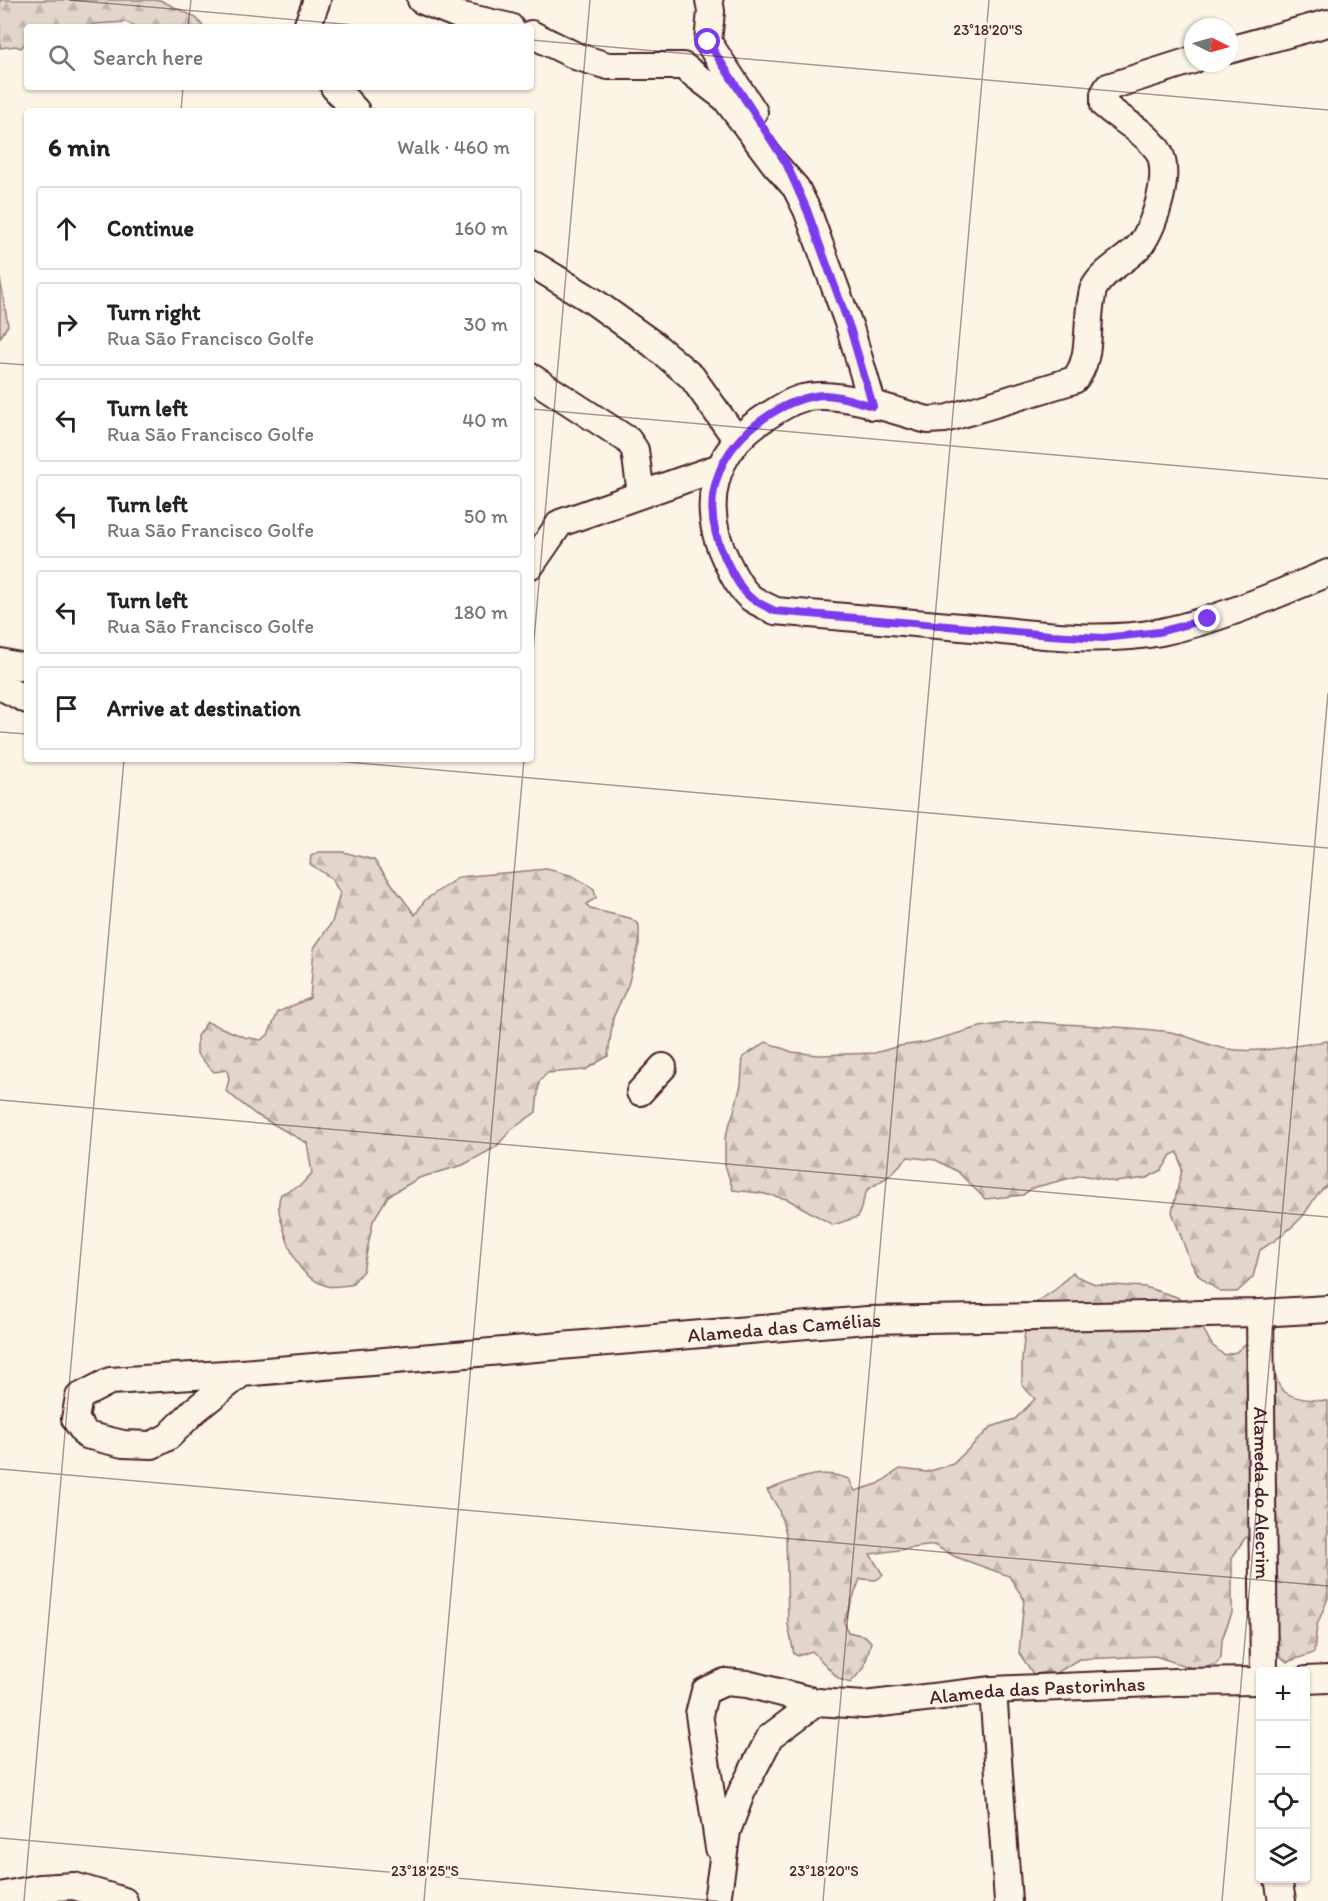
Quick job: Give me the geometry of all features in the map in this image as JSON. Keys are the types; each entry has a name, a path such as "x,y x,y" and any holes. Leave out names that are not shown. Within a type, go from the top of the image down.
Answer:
{"street":[{"path":"308,24 317,0"},
{"path":"421,0 458,15 497,24"},
{"path":"709,0 711,11 708,42 786,163 807,210 850,328 873,406"},
{"path":"1238,48 1328,23"},
{"path":"534,35 578,57 608,66 683,66 725,98 774,164 796,188"},
{"path":"683,66 708,42"},
{"path":"1184,63 1108,87 1104,94 1104,105 1148,139 1159,151 1163,166 1161,193 1153,224 1140,245 1110,269 1094,288 1088,315 1082,371 1074,380 945,419 928,420 826,395 802,398 759,421 737,440 720,466 713,489 712,516 718,546 733,574 750,597 775,611 1103,638 1159,632 1208,619 1328,573"},
{"path":"336,90 353,108"},
{"path":"534,265 593,301 653,344 692,377 737,440"},
{"path":"534,379 628,440 635,450 641,494"},
{"path":"534,561 560,523 720,466"},
{"path":"0,662 24,667"},
{"path":"0,686 24,698"},
{"path":"640,1092 663,1066"},
{"name":"Alameda das Camélias","path":"242,1373 195,1410 168,1437 152,1445 123,1444 86,1435 75,1419 79,1396 110,1382 242,1373 867,1320 1260,1313 1328,1309"},
{"name":"Alameda do Alecrim","path":"1260,1313 1264,1667"},
{"path":"1310,1680 1328,1679"},
{"name":"Alameda das Pastorinhas","path":"721,1866 699,1714 705,1691 725,1682 747,1684 817,1702 864,1705 993,1690 1256,1681"},
{"path":"993,1690 1008,1901"},
{"path":"717,1901 727,1831 742,1791 770,1737 817,1702"},
{"path":"1279,1883 1282,1901"},
{"path":"0,1896 40,1888 74,1886 124,1901"}],"green space":[{"path":"0,0 160,0 195,17 201,24 130,24 126,22 24,24 24,44 21,48 16,46 0,48"},
{"path":"0,279 8,325 0,338"},
{"path":"319,852 343,852 374,860 415,915 425,900 459,877 547,869 573,876 594,889 596,898 586,904 590,909 630,918 639,925 639,945 628,985 613,1018 608,1056 585,1070 547,1073 539,1082 536,1112 511,1130 496,1147 463,1165 419,1178 388,1196 373,1221 363,1271 351,1285 333,1287 317,1282 303,1271 290,1248 279,1212 281,1194 301,1185 312,1173 307,1143 255,1114 226,1091 229,1079 227,1070 214,1072 197,1054 197,1036 207,1022 244,1037 261,1040 268,1035 278,1012 310,998 314,948 332,922 340,893 331,878 310,864 311,856"},
{"path":"1036,1022 1170,1032 1220,1048 1240,1050 1265,1050 1328,1041 1328,1185 1296,1223 1282,1236 1260,1250 1253,1277 1237,1292 1220,1292 1199,1276 1190,1261 1172,1212 1182,1170 1178,1152 1171,1155 1162,1170 1147,1178 1115,1182 1082,1175 1032,1188 1023,1195 985,1199 958,1172 936,1160 908,1157 889,1176 867,1190 858,1217 833,1225 787,1199 733,1190 725,1165 725,1138 741,1085 743,1057 766,1042 792,1052 819,1055 875,1053 899,1046 927,1042 980,1027"},
{"path":"1073,1272 1076,1276 1095,1284 1145,1287 1177,1297 1195,1314 1212,1345 1224,1355 1236,1352 1250,1340 1270,1351 1276,1377 1282,1390 1300,1398 1328,1401 1328,1598 1317,1625 1314,1653 1287,1662 1280,1656 1277,1632 1267,1600 1259,1531 1245,1538 1232,1558 1232,1613 1222,1639 1221,1658 1216,1664 1198,1670 1155,1656 1079,1659 1047,1679 1049,1671 1034,1675 1019,1653 1024,1599 1009,1576 956,1557 934,1545 870,1554 883,1575 876,1580 860,1579 844,1622 848,1632 865,1636 871,1642 864,1668 850,1683 839,1679 812,1651 798,1656 794,1654 788,1625 786,1533 778,1508 767,1490 807,1476 827,1474 849,1479 855,1491 878,1484 900,1469 927,1472 953,1464 991,1427 1015,1419 1035,1399 1022,1385 1025,1331 1034,1304 1056,1289"}],"route":[{"path":"708,42 786,163 807,210 850,328 873,406 826,395 802,398 759,421 737,440 720,466 713,489 712,516 718,546 733,574 750,597 775,611 1103,638 1159,632 1208,619"}]}
